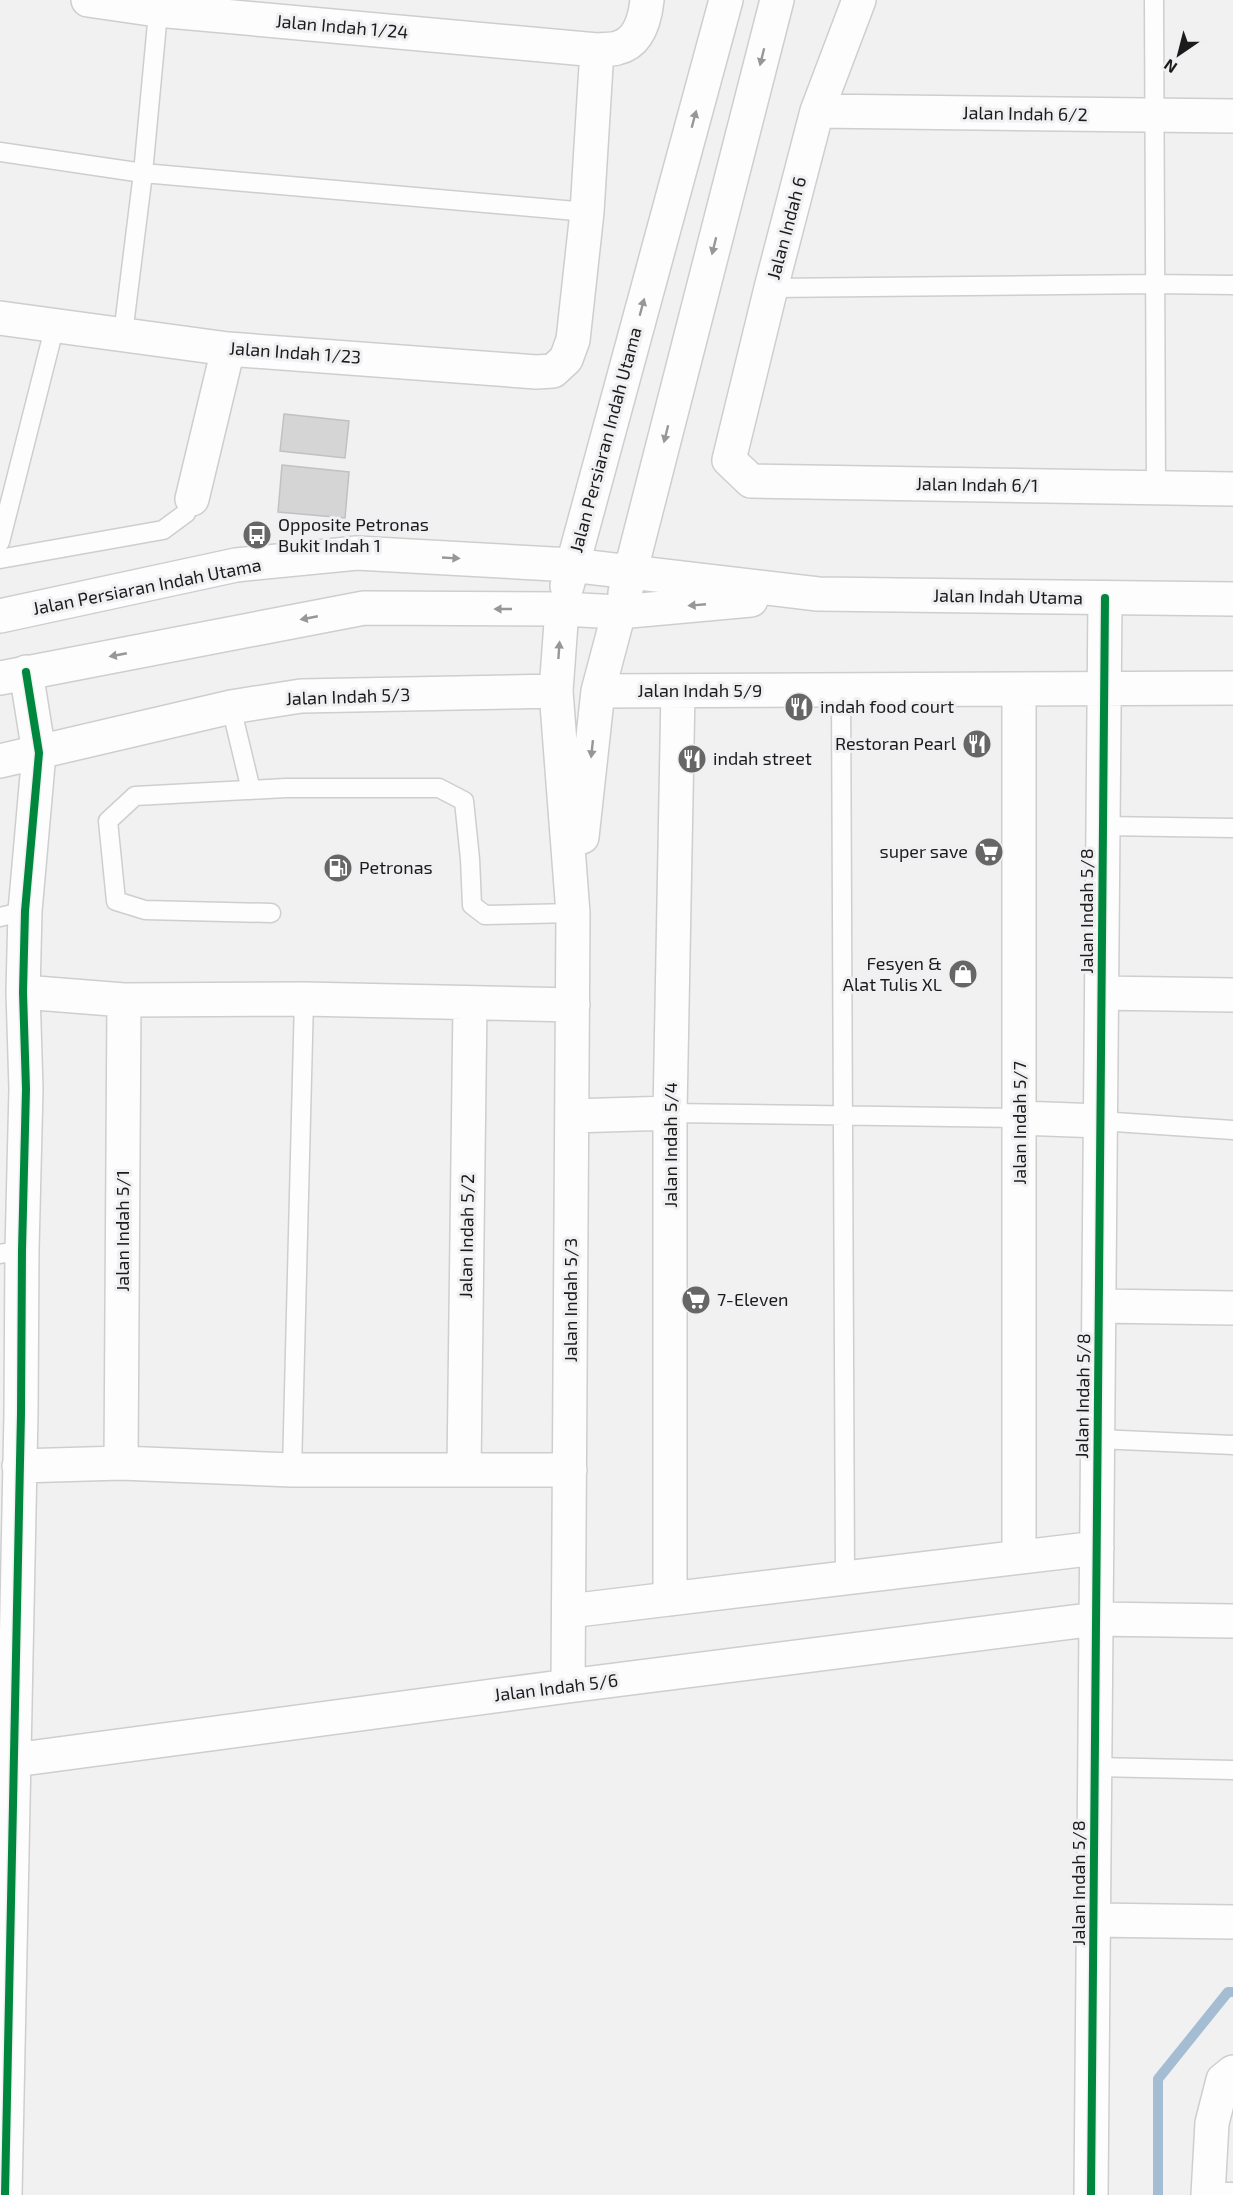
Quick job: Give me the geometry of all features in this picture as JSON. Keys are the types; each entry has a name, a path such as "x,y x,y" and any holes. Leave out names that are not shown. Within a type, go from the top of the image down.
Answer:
{"street":[{"name":"Jalan Indah 1/24","path":"88,0 158,5 597,50 620,48 634,37 644,22 647,0"},
{"name":"Jalan Persiaran Indah Utama","path":"0,616 236,566 357,553 571,565 726,0"},
{"path":"631,572 777,0"},
{"name":"Jalan Indah 6","path":"729,460 817,111 859,0"},
{"path":"586,212 597,50"},
{"name":"Jalan Indah 6/2","path":"817,111 1233,116"},
{"name":"Jalan Indah 1/23","path":"0,318 228,349 553,371 566,359 573,340 586,212"},
{"path":"192,499 228,349"},
{"name":"Jalan Indah 6/1","path":"729,460 751,481 1233,489"},
{"name":"Jalan Indah Utama","path":"571,565 818,594 1233,599"},
{"name":"Jalan Indah 5/3","path":"568,1686 573,913 556,691 562,609 571,565"},
{"name":"Jalan Indah 5/3","path":"573,913 598,691 631,572"},
{"name":"Jalan Indah Utama","path":"562,609 619,612 818,594"},
{"name":"Jalan Indah 5/8","path":"1091,2195 1105,598"},
{"path":"5,2195 9,1593 19,1466 10,1415 13,1092 24,992 13,914 39,753 13,675 364,608 562,609"},
{"name":"Jalan Indah 5/7","path":"1019,688 1019,1557"},
{"name":"Jalan Indah 5/9","path":"598,691 1233,688"},
{"name":"Jalan Indah 5/3","path":"0,760 39,753 231,707 301,696 556,691"},
{"name":"Jalan Indah 5/4","path":"670,1599 670,1113 678,691"},
{"path":"24,992 124,1000 304,999 573,1005"},
{"path":"1102,993 1233,995"},
{"name":"Jalan Indah 5/1","path":"121,1463 124,1000"},
{"name":"Jalan Indah 5/2","path":"464,1470 470,1003"},
{"path":"572,1116 670,1113"},
{"path":"1020,1118 1100,1121"},
{"path":"1099,1306 1233,1308"},
{"path":"19,1466 121,1463 292,1470 570,1470"},
{"path":"569,1611 1096,1548"},
{"name":"Jalan Indah 5/6","path":"8,1761 568,1686 1096,1619 1233,1621"},
{"path":"1094,1920 1233,1922"},
{"path":"1216,2193 1212,2123 1222,2080 1233,2072"}],"lane":[{"path":"1154,0 1156,489"},
{"path":"123,334 143,173 158,5"},
{"path":"0,152 143,173 586,212"},
{"path":"771,288 1233,285"},
{"path":"0,542 55,325"},
{"path":"0,559 163,530 186,513 192,499"},
{"path":"841,690 845,1578"},
{"path":"231,707 251,790"},
{"path":"272,912 145,910 116,901 108,821 135,796 286,788 439,788 464,801 471,859 472,905 485,915 573,913"},
{"path":"1103,826 1233,828"},
{"path":"292,1470 304,999"},
{"path":"670,1113 1020,1118"},
{"path":"1100,1121 1233,1130"},
{"path":"1098,1439 1233,1445"},
{"path":"1095,1767 1233,1770"}],"building":[{"path":"284,414 349,421 345,458 280,451"},
{"path":"282,465 349,472 345,518 278,512"}],"waterway":[{"path":"1158,2195 1158,2079 1228,1992 1233,1992"}],"cycle path":[{"path":"1091,2195 1105,598"},
{"path":"5,2195 26,1089 23,992 25,911 39,753 26,672"}],"place":[{"name":"Opposite Petronas Bukit Indah 1","path":"257,535"},
{"name":"indah food court","path":"799,707"},
{"name":"Restoran Pearl","path":"977,744"},
{"name":"indah street","path":"692,759"},
{"name":"super save","path":"989,852"},
{"name":"Petronas","path":"338,868"},
{"name":"Fesyen & Alat Tulis XL","path":"963,974"},
{"name":"7-Eleven","path":"696,1300"}]}
